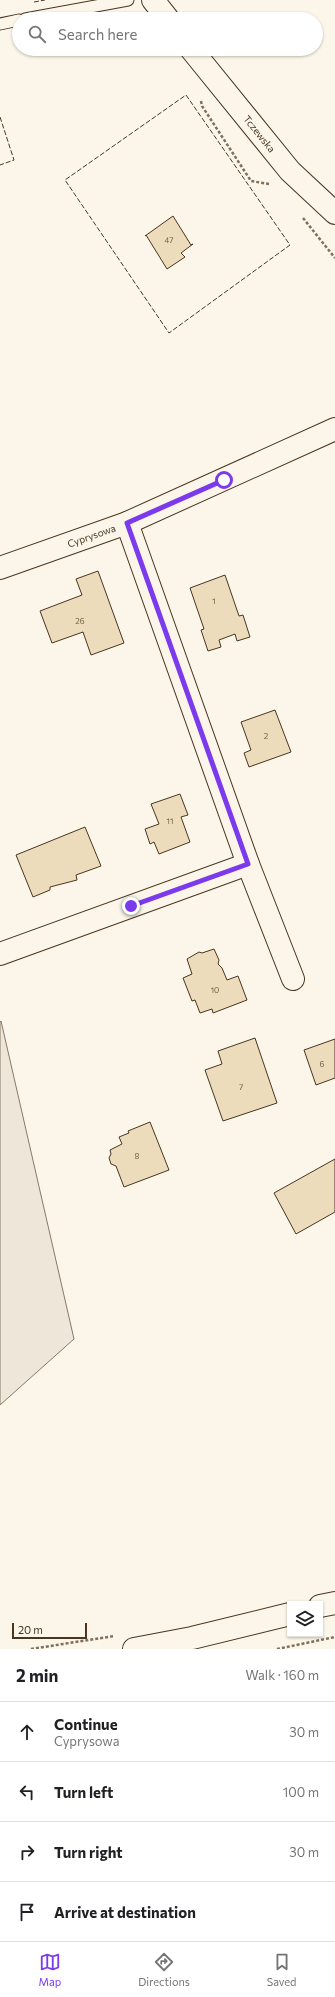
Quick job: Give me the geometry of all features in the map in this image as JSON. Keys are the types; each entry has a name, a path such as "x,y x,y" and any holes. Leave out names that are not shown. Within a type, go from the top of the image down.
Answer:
{"street":[{"path":"153,0 162,12"},
{"name":"Tczewska","path":"197,56 290,172 335,213"},
{"name":"Cyprysowa","path":"0,568 127,523 335,429"},
{"path":"127,523 248,864 293,980"},
{"path":"0,954 248,864"},
{"path":"323,1605 335,1602"},
{"path":"134,1649 192,1638 287,1615"}],"lane":[{"path":"63,12 128,0"},
{"path":"0,24 12,21"}],"path":[{"path":"277,1649 335,1637"}],"shaded area":[{"path":"1,1021 74,1339 0,1405 0,1022"}],"building":[{"path":"173,216 191,245 193,244 181,253 185,257 167,269 146,235"},
{"path":"98,571 124,643 91,655 83,632 52,643 40,611 82,595 76,579"},
{"path":"225,575 239,616 243,615 250,637 237,641 235,634 219,640 221,647 208,651 201,630 204,629 190,588"},
{"path":"275,710 291,752 249,767 244,753 251,750 241,722"},
{"path":"180,794 188,815 181,817 190,842 159,854 154,842 150,844 145,829 159,824 151,804"},
{"path":"85,827 101,866 76,875 77,880 50,887 50,890 33,897 16,855"},
{"path":"214,949 219,960 218,964 222,968 227,980 238,976 247,1000 213,1013 212,1009 200,1013 195,1000 192,1001 183,978 192,974 187,959 199,952 202,953"},
{"path":"255,1038 277,1103 223,1121 205,1070 222,1064 218,1051"},
{"path":"335,1039 335,1078 316,1085 304,1050"},
{"path":"150,1122 169,1170 124,1187 116,1166 111,1164 109,1158 111,1154 110,1150 122,1144 119,1137 129,1133 128,1131"},
{"path":"335,1159 335,1212 296,1234 274,1193"}],"fence":[{"path":"34,2 45,0"},
{"path":"186,95 290,245 169,333 65,180 186,95"},
{"path":"0,117 14,160 0,165"}],"route":[{"path":"131,906 248,864 127,523 224,480"}]}
